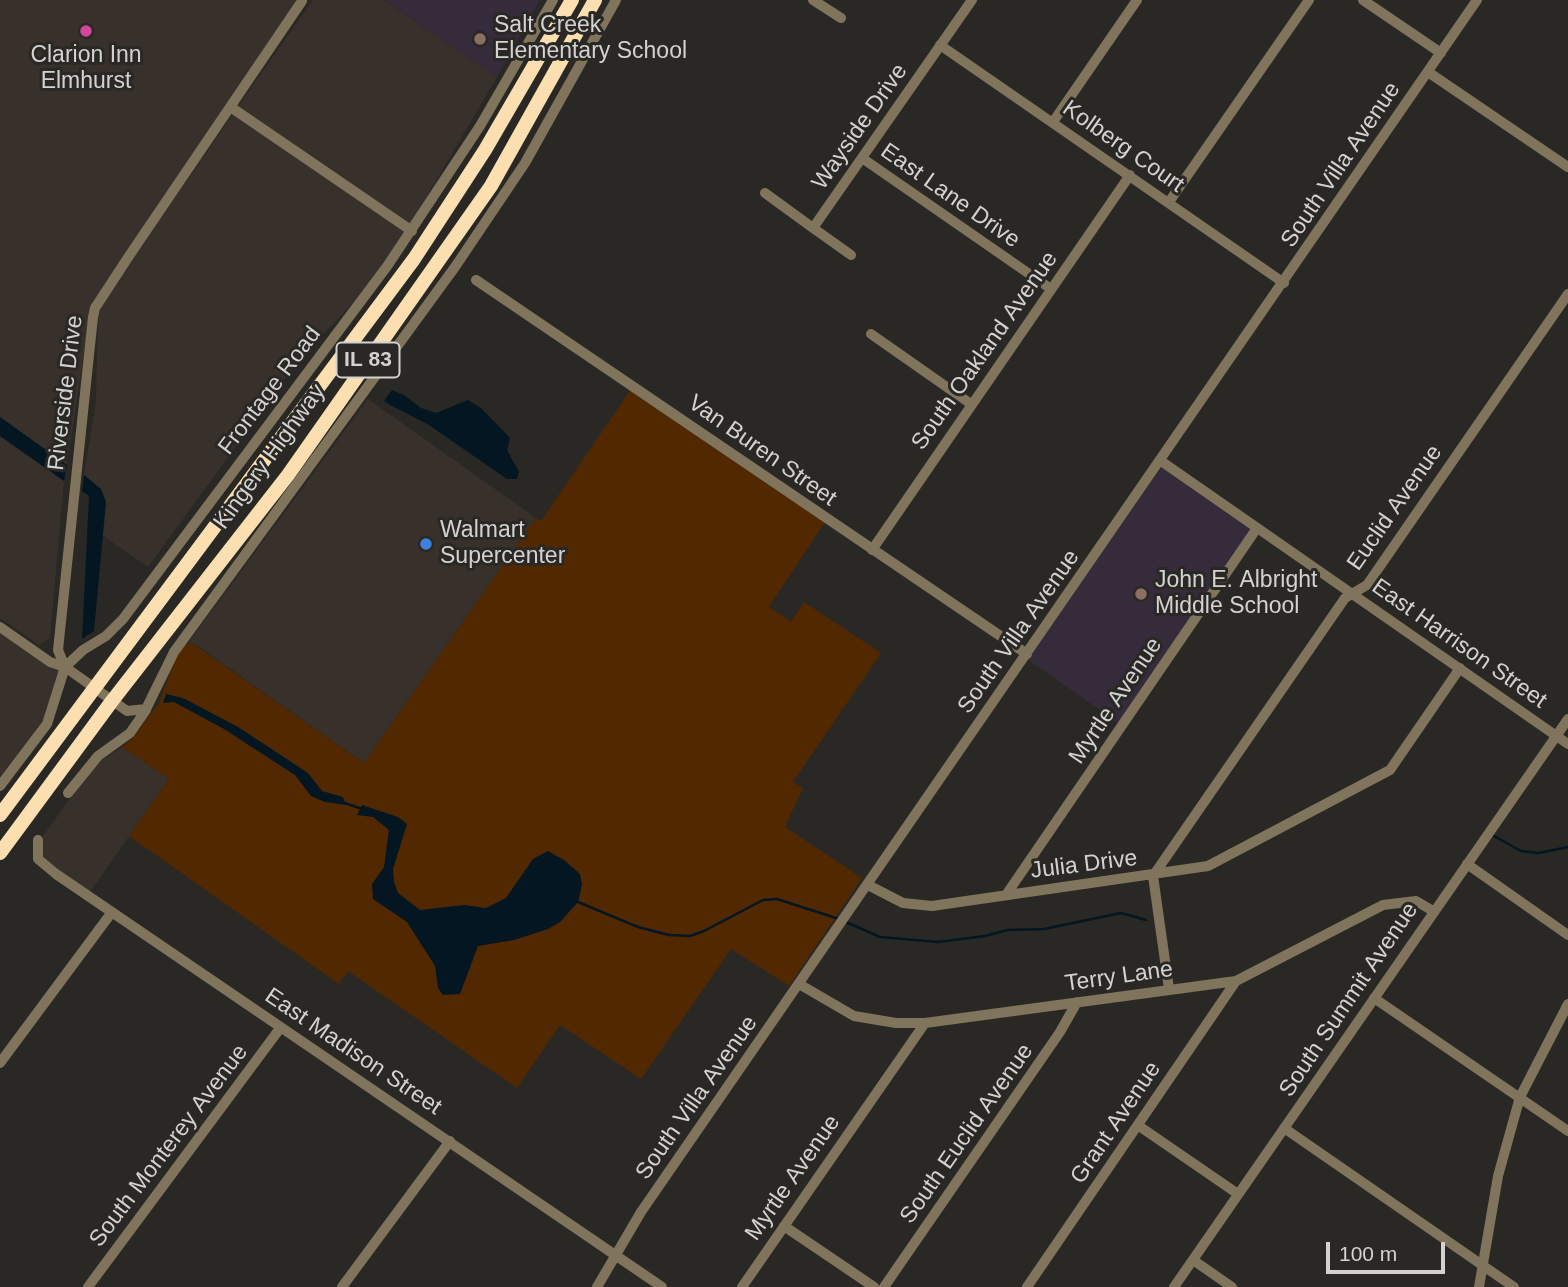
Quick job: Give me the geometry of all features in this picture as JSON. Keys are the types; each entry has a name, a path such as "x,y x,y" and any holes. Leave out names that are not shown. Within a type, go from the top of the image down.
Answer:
{"highway":[{"name":"Kingery Highway","path":"0,815 414,259 485,150 572,0"},
{"name":"Kingery Highway","path":"0,853 112,702 288,475 491,186 595,0"}],"street":[{"name":"Frontage Road","path":"65,667 83,650 106,636 123,619 412,230 480,126 553,0"},
{"path":"68,793 98,756 130,733 146,709 174,652 359,401 494,209 532,151 616,0"},
{"path":"813,0 841,18"},
{"name":"Wayside Drive","path":"813,228 972,0"},
{"path":"1052,122 1137,0"},
{"path":"1169,202 1309,0"},
{"path":"1363,0 1441,53"},
{"name":"South Villa Avenue","path":"597,1287 641,1212 1477,0"},
{"name":"Riverside Drive","path":"65,667 58,650 59,636 95,308 302,1"},
{"name":"Kolberg Court","path":"940,45 1283,283"},
{"path":"1428,72 1568,167"},
{"path":"232,108 412,230"},
{"name":"East Lane Drive","path":"862,159 1051,289"},
{"name":"South Oakland Avenue","path":"872,550 1130,175"},
{"path":"765,194 851,255"},
{"name":"Van Buren Street","path":"476,280 1027,654"},
{"name":"Euclid Avenue","path":"1153,876 1345,598 1367,585 1568,294"},
{"path":"871,334 971,404"},
{"name":"East Harrison Street","path":"1161,461 1568,744"},
{"name":"Myrtle Avenue","path":"1006,895 1257,528"},
{"path":"0,627 50,662 65,667 112,702 127,710 137,712 146,709"},
{"path":"0,786 47,723 65,667"},
{"name":"Julia Drive","path":"868,885 904,903 932,906 1208,866 1390,770 1460,668"},
{"name":"South Summit Avenue","path":"1174,1287 1568,719"},
{"name":"East Madison Street","path":"38,840 37,853 44,864 662,1287"},
{"path":"1467,864 1568,935"},
{"path":"1153,876 1169,989"},
{"name":"Terry Lane","path":"799,984 854,1016 896,1023 925,1023 1236,981 1383,905 1416,901 1433,911"},
{"path":"0,1063 112,912"},
{"name":"Grant Avenue","path":"1027,1287 1236,981"},
{"path":"1374,998 1568,1130"},
{"name":"South Euclid Avenue","path":"884,1287 1060,1032 1077,1002"},
{"path":"1479,1287 1498,1176 1520,1097 1568,1004"},
{"name":"Myrtle Avenue","path":"742,1287 925,1023"},
{"name":"South Monterey Avenue","path":"88,1287 281,1027"},
{"path":"1139,1126 1238,1195"},
{"path":"1284,1128 1514,1287"},
{"path":"342,1287 450,1141"},
{"path":"784,1226 874,1287"},
{"path":"1193,1260 1232,1287"}],"shaded area":[{"path":"0,0 302,0 91,307 67,465 0,417"},
{"path":"313,0 384,0 497,77 410,225 237,107"},
{"name":"Salt Creek Elementary School","path":"384,0 540,0 497,77"},
{"path":"233,114 407,231 358,298 301,357 148,567 102,535 106,502 101,489 84,475 96,401 98,309"},
{"path":"631,389 825,522 769,607 791,622 804,602 881,653 793,782 803,788 785,827 862,878 789,986 731,949 641,1079 560,1025 517,1088 348,971 339,984 129,836 169,779 122,747 131,740 159,703 176,658 185,645 192,643 364,763 536,518 541,521"},
{"path":"368,399 536,518 364,763 195,644 188,643"},
{"path":"0,436 64,481 50,638 39,645 0,618"},
{"name":"John E. Albright Middle School","path":"1163,465 1253,528 1120,724 1027,659"},
{"path":"0,633 61,669 44,724 0,780"},
{"path":"122,747 169,779 90,892 45,861 41,853 41,839 94,765"}],"water":[{"path":"392,390 421,408 436,413 468,400 481,408 510,438 507,450 519,472 517,479 507,479 429,425 384,401"},
{"path":"0,417 67,465 64,481 0,436"},
{"path":"84,475 101,489 106,502 94,631 82,639 89,496 82,491"},
{"path":"166,694 183,698 238,727 308,773 322,791 343,797 346,805 325,802 311,796 295,775 224,729 174,702 163,703"},
{"path":"362,805 398,817 407,824 393,869 394,882 398,893 420,910 464,905 486,908 506,898 533,859 548,851 580,874 582,885 578,902 560,922 548,929 514,940 478,946 460,994 443,995 438,988 435,966 407,922 373,899 372,884 384,867 389,830 373,817 357,815"}],"waterway":[{"path":"345,803 362,809"},
{"path":"1494,836 1521,851 1539,853 1568,847"},
{"path":"578,902 638,927 669,935 690,936 704,931 763,900 777,899 839,919"},
{"path":"846,922 880,937 938,942 985,936 1007,930 1044,929 1121,913 1146,920"}],"place":[{"name":"Clarion Inn Elmhurst","path":"86,31"},
{"name":"Salt Creek Elementary School","path":"480,39"},
{"name":"Walmart Supercenter","path":"426,544"},
{"name":"John E. Albright Middle School","path":"1141,594"}]}
